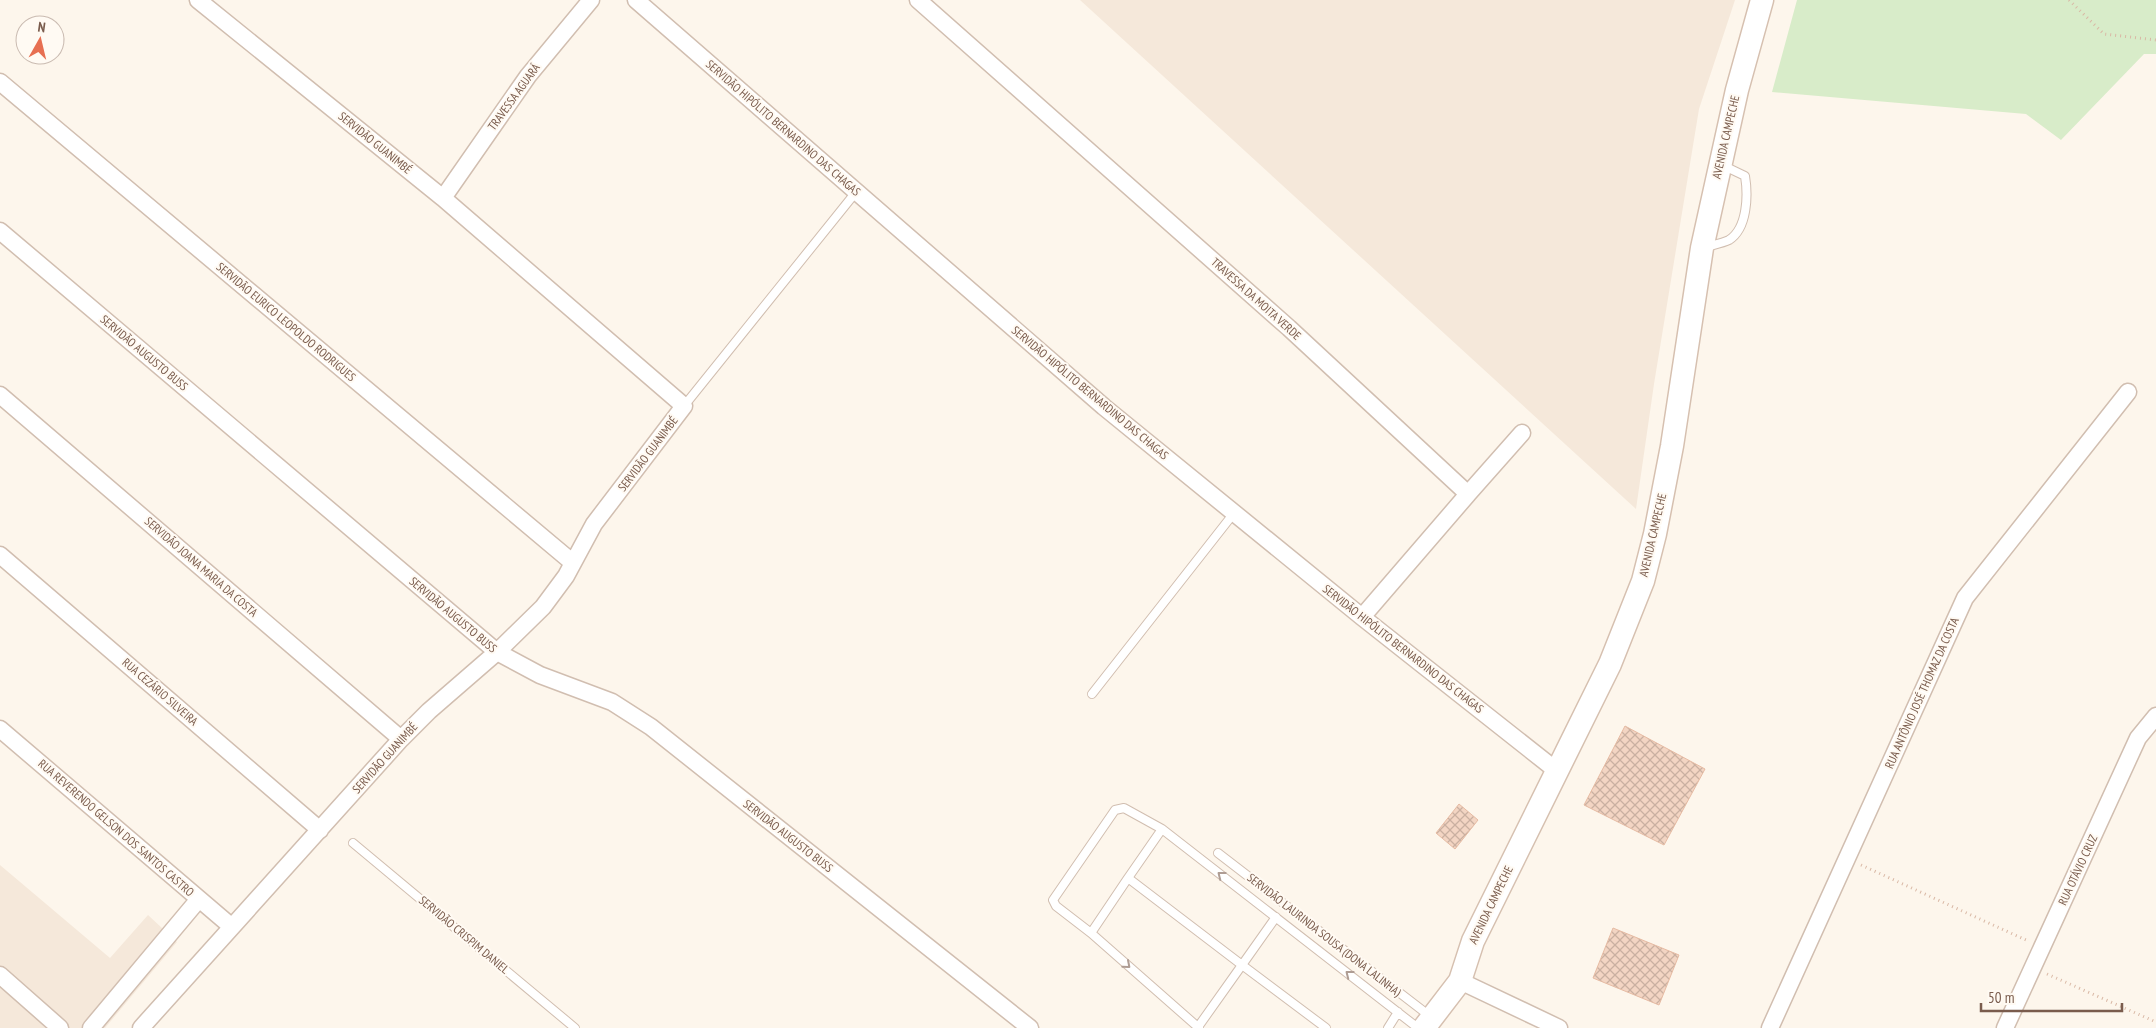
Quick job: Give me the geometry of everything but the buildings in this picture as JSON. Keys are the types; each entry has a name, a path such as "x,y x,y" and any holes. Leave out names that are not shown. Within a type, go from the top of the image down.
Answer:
{"main road":[{"name":"AVENIDA CAMPECHE","path":"1424,1024 1460,981 1474,940 1610,664 1643,581 1672,446 1702,248 1744,61 1762,0"}],"street":[{"name":"TRAVESSA AGUARÁ","path":"443,198 528,76 591,0"},
{"name":"SERVIDÃO HIPÓLITO BERNARDINO DAS CHAGAS","path":"636,0 1104,408 1362,617 1557,771"},
{"name":"TRAVESSA DA MOITA VERDE","path":"918,0 1289,328 1468,494"},
{"name":"SERVIDÃO GUANIMBÉ","path":"141,1028 401,739 543,607 566,576 594,524 684,406 443,198 203,2"},
{"name":"SERVIDÃO EURICO LEOPOLDO RODRIGUES","path":"0,82 572,562"},
{"name":"SERVIDÃO AUGUSTO BUSS","path":"0,231 496,652 540,675 612,702 651,727 1030,1028"},
{"name":"RUA ANTÔNIO JOSÉ THOMAZ DA COSTA","path":"1770,1028 1965,598 2128,392"},
{"name":"SERVIDÃO JOANA MARIA DA COSTA","path":"0,395 401,739"},
{"path":"1362,617 1522,433"},
{"name":"RUA CEZÁRIO SILVEIRA","path":"0,554 320,830"},
{"name":"RUA OTÁVIO CRUZ","path":"2005,1028 2138,738 2156,716"},
{"name":"RUA REVERENDO GELSON DOS SANTOS CASTRO","path":"0,729 232,927"},
{"path":"90,1028 199,899"},
{"path":"0,975 60,1028"},
{"path":"1460,981 1560,1028"}],"lane":[{"path":"1702,248 1730,240 1741,227 1748,191 1745,176 1720,164"},
{"path":"684,406 856,192"},
{"path":"1092,694 1234,513"},
{"path":"1276,917 1198,1028 1091,933 1056,906 1053,900 1115,810 1124,808 1162,829 1276,917 1398,1012 1424,1024"},
{"path":"1091,933 1162,829"},
{"name":"SERVIDÃO CRISPIM DANIEL","path":"353,843 575,1028"},
{"name":"SERVIDÃO LAURINDA SOUSA (DONA LALINHA)","path":"1218,853 1424,1024"},
{"path":"1128,878 1326,1028"},
{"path":"1388,1028 1398,1012"}],"path":[{"path":"2069,0 2104,34 2156,40"},
{"path":"1847,858 2042,948"},
{"path":"2033,967 2156,1022"}],"shaded area":[{"path":"1080,0 1735,0 1699,109 1654,384 1636,509"},
{"path":"0,865 110,958 148,915 177,942 105,1028 0,1028"}],"green space":[{"path":"1797,0 2156,0 2156,54 2144,54 2061,140 2026,114 1772,92"}]}
